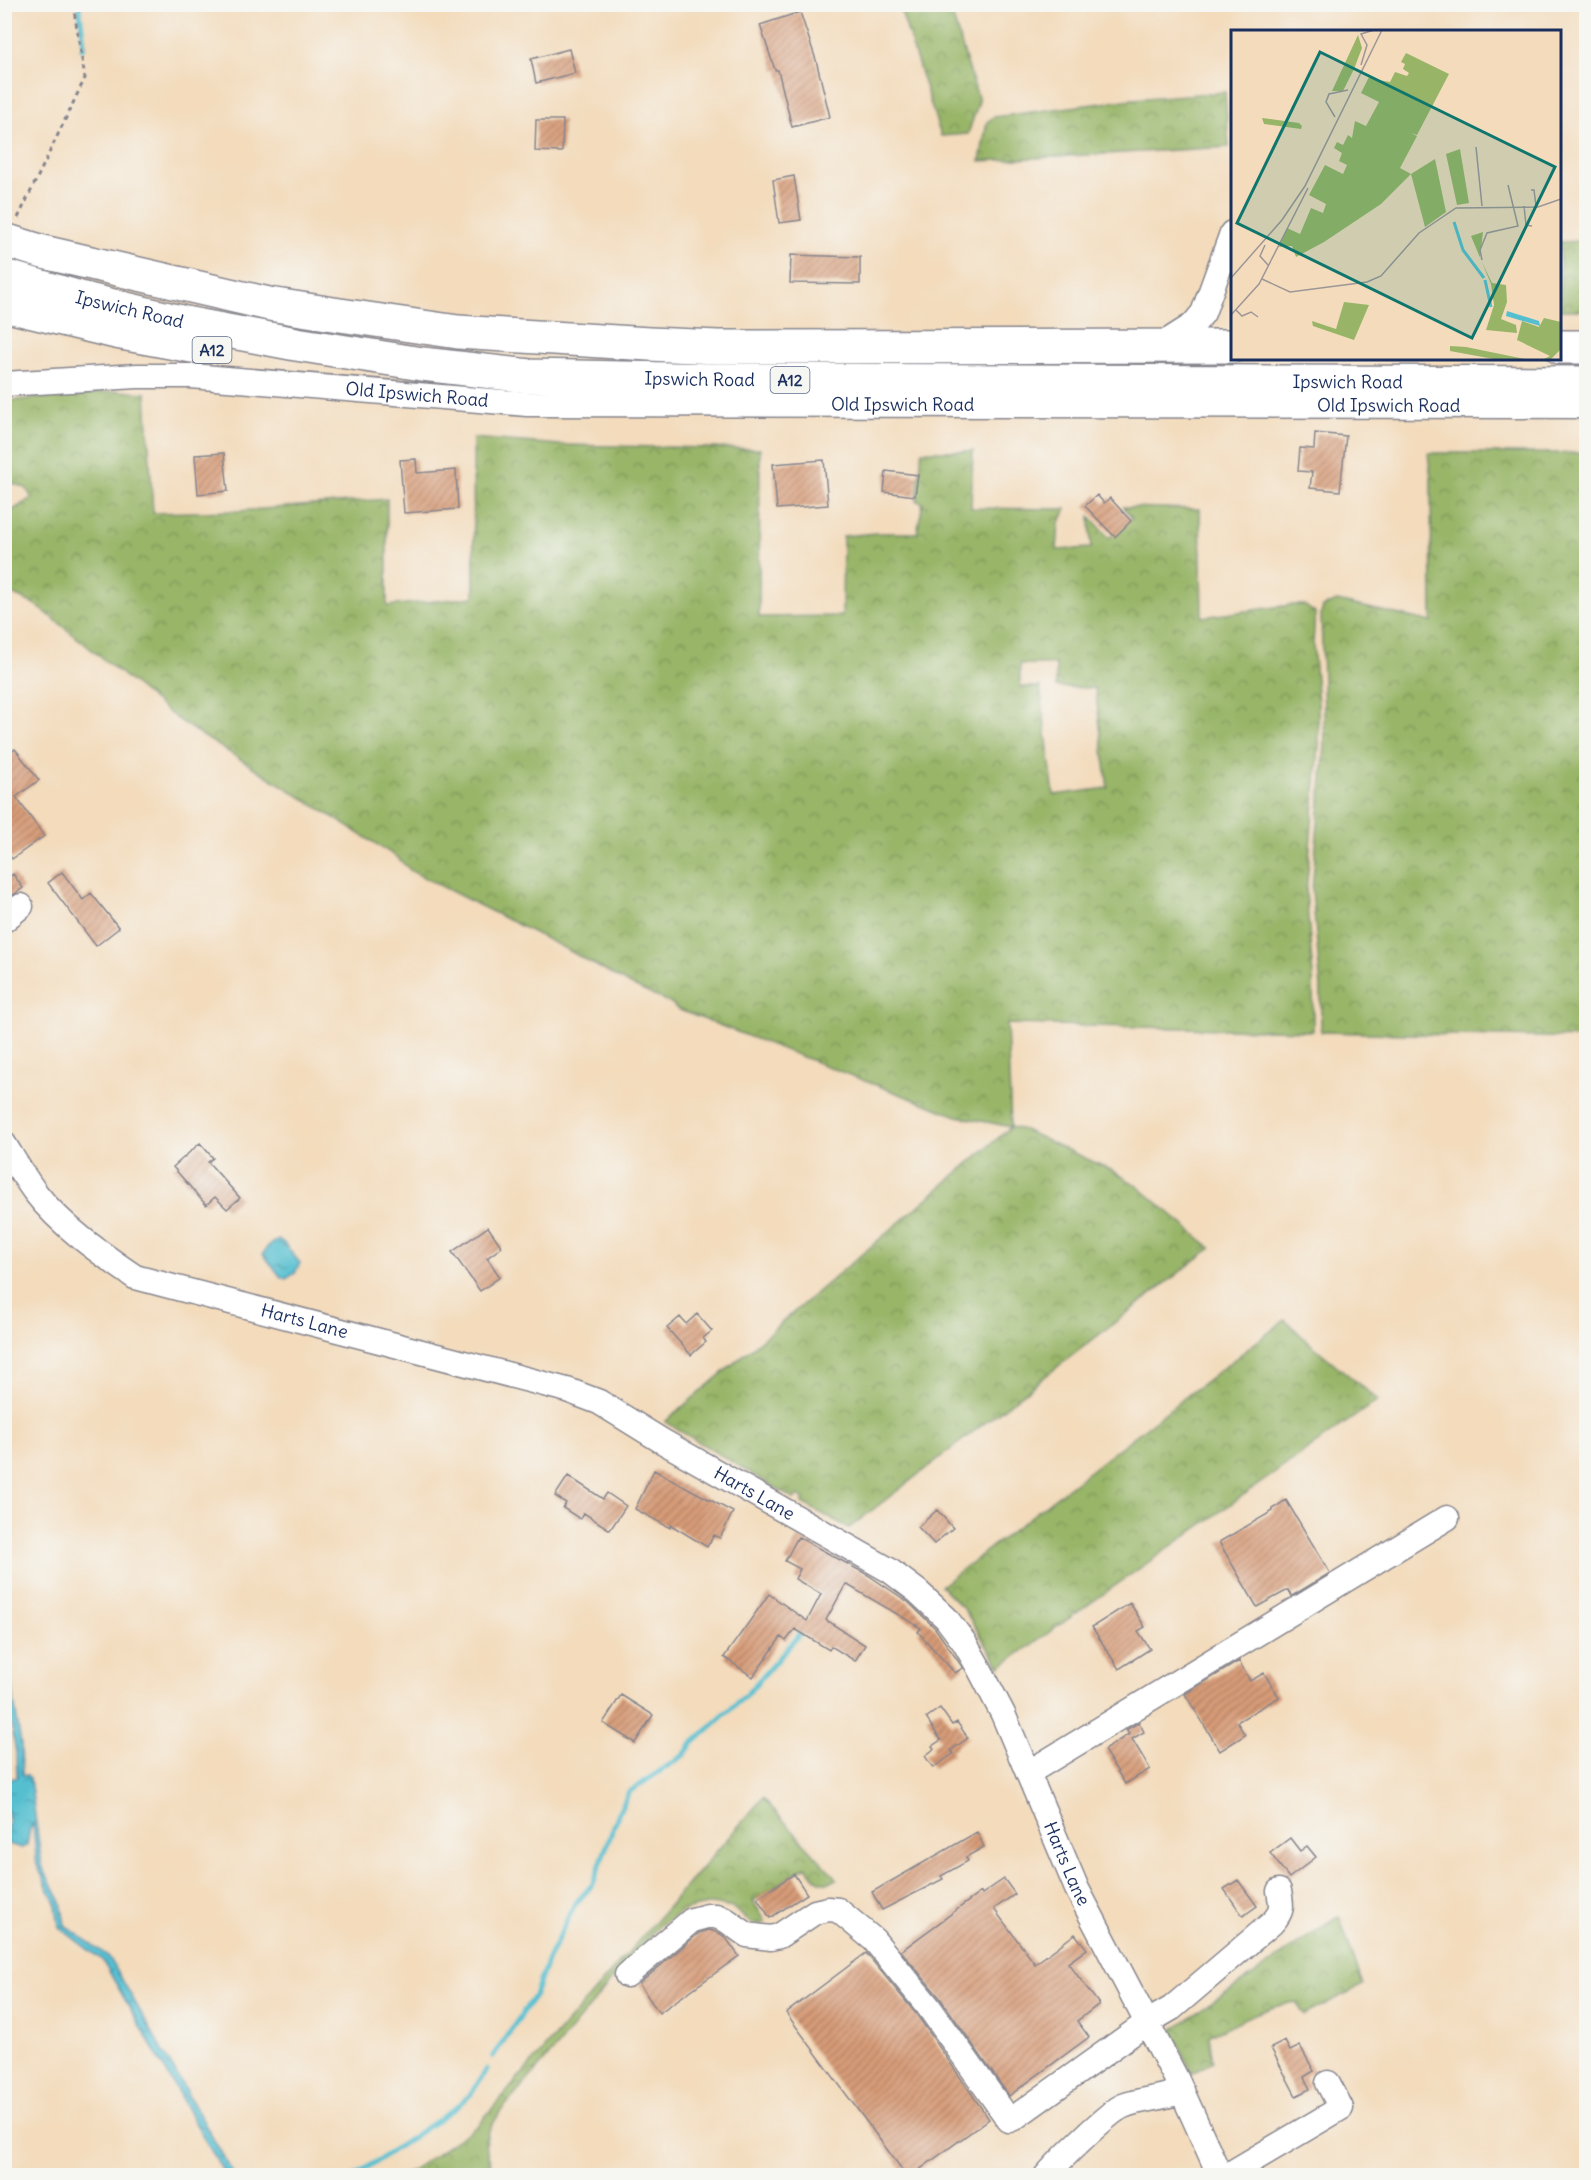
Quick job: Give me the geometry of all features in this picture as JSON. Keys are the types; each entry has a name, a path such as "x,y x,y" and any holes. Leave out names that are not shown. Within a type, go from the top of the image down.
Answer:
{"highway":[{"name":"Ipswich Road","path":"9,234 44,252 269,304 458,332 718,346 1231,346"},
{"name":"Ipswich Road","path":"4,276 84,299 190,324 422,364 530,376 628,379 1587,382"},
{"name":"A12","path":"4,305 138,336 303,363 372,371 422,364"},
{"path":"1561,347 1587,347"}],"street":[{"path":"1160,346 1193,325 1203,313 1231,237"},
{"name":"Old Ipswich Road","path":"4,384 137,376 191,376 527,404 1587,406"},
{"name":"Harts Lane","path":"4,1144 35,1193 104,1255 135,1277 567,1390 598,1402 889,1570 917,1591 946,1618 964,1642 1003,1714 1077,1889 1148,2022 1220,2175"},
{"path":"1028,1773 1447,1518"},
{"path":"627,1975 692,1920 716,1916 726,1920 747,1935 771,1938 779,1936 815,1912 828,1909 838,1910 874,1940 928,2006 1009,2120 1148,2022 1172,2008 1272,1923 1281,1913 1279,1891"},
{"path":"1226,2175 1341,2108 1328,2083"},
{"path":"1046,2175 1113,2111 1130,2103 1169,2096 1182,2091"}],"path":[{"path":"9,234 86,78 74,4"}],"green space":[{"path":"899,5 949,5 979,101 968,134 941,136"},
{"path":"1225,92 1229,147 980,161 987,122 994,117 1133,99"},
{"path":"1586,241 1586,310 1561,310 1561,242"},
{"path":"118,391 146,393 153,513 238,511 387,499 387,606 474,597 473,438 560,445 760,449 759,617 842,616 843,536 917,533 923,503 917,501 922,451 973,451 971,508 1066,509 1059,524 1057,550 1091,548 1090,516 1109,538 1132,518 1123,507 1200,509 1202,617 1291,605 1304,605 1315,613 1313,644 1319,745 1306,893 1313,977 1313,1031 1007,1024 1011,1127 957,1116 677,1009 672,1004 631,985 568,950 411,871 397,857 173,716 49,615 34,604 5,591 5,512 13,510 32,498 26,488 5,481 5,401","holes":["1020,664 1056,664 1056,687 1095,688 1108,788 1054,795 1040,687 1020,687"]},
{"path":"1428,453 1586,453 1586,483 1577,489 1583,509 1586,509 1586,1038 1321,1032 1321,988 1312,890 1325,746 1321,614 1323,607 1337,601 1432,622 1431,478"},
{"path":"1011,1127 1024,1130 1111,1170 1135,1184 1211,1248 849,1528 802,1503 804,1499 798,1495 794,1499 665,1422"},
{"path":"1285,1320 1378,1400 1000,1667 964,1609 941,1586"},
{"path":"763,1798 837,1879 832,1882 823,1882 815,1878 806,1866 753,1901 766,1922 758,1925 751,1923 733,1908 712,1904 688,1909 661,1924 500,2112 488,2132 485,2145 494,2175 403,2176 477,2126"},
{"path":"1339,1916 1363,1985 1304,2015 1296,2002 1285,2004 1251,2016 1209,2036 1213,2061 1192,2074 1172,2030"}],"water":[{"path":"278,1240 283,1242 300,1263 295,1273 286,1279 281,1277 263,1254 268,1246"},
{"path":"5,1579 8,1664 21,1744 22,1775 30,1779 42,1866 61,1902 65,1925 109,1957 234,2175 225,2175 103,1961 59,1927 56,1905 37,1865 33,1824 27,1845 22,1848 8,1844 5,1781 17,1777 16,1753 6,1691"}],"building":[{"path":"800,12 816,60 830,117 792,127 778,70 775,70 760,25"},
{"path":"569,49 575,73 536,83 531,59"},
{"path":"536,120 563,120 562,152 535,151"},
{"path":"794,176 801,220 779,223 773,180"},
{"path":"791,255 860,257 860,284 790,283"},
{"path":"1315,433 1346,436 1340,491 1310,488 1312,472 1298,471 1300,448 1314,449"},
{"path":"224,453 228,491 198,494 195,455"},
{"path":"416,459 417,473 456,470 458,509 404,513 400,460"},
{"path":"824,460 828,505 777,509 773,464"},
{"path":"886,471 918,475 915,496 884,492"},
{"path":"1097,495 1104,503 1110,498 1131,521 1115,537 1085,506"},
{"path":"15,749 39,780 16,797 44,836 12,859 4,848 4,757"},
{"path":"62,872 83,900 91,893 119,928 96,946 48,883"},
{"path":"13,874 23,888 4,901 4,881"},
{"path":"200,1143 213,1158 208,1162 240,1198 227,1209 215,1197 206,1205 173,1167"},
{"path":"488,1227 502,1247 487,1258 500,1277 480,1291 452,1252"},
{"path":"697,1314 712,1331 703,1338 706,1342 691,1355 667,1328 680,1317 686,1324"},
{"path":"654,1470 733,1512 720,1538 714,1535 707,1547 671,1525 670,1528 635,1509"},
{"path":"568,1476 603,1499 607,1493 626,1506 610,1530 584,1513 580,1519 563,1508 566,1503 555,1496"},
{"path":"1286,1500 1330,1573 1292,1596 1288,1590 1257,1607 1219,1542 1273,1511 1272,1509"},
{"path":"937,1510 953,1528 934,1544 918,1527"},
{"path":"798,1537 868,1575 908,1602 935,1628 963,1668 955,1673 918,1632 921,1628 846,1584 826,1620 865,1645 855,1661 831,1646 829,1650 795,1629 786,1641 781,1637 753,1677 724,1657 769,1594 807,1621 821,1594 795,1579 800,1569 785,1561"},
{"path":"1130,1603 1145,1627 1138,1631 1150,1649 1119,1669 1092,1627"},
{"path":"1239,1661 1250,1681 1264,1673 1279,1697 1237,1722 1245,1735 1220,1751 1185,1694"},
{"path":"621,1695 653,1715 635,1743 603,1723"},
{"path":"940,1708 952,1725 957,1722 968,1738 951,1750 953,1754 933,1768 925,1756 934,1749 932,1746 941,1740 926,1718"},
{"path":"1139,1722 1144,1732 1132,1739 1150,1769 1125,1784 1104,1750 1129,1734 1126,1730"},
{"path":"977,1832 984,1847 966,1857 968,1861 941,1876 943,1879 882,1910 872,1892"},
{"path":"1290,1838 1300,1851 1307,1846 1316,1857 1289,1878 1270,1853"},
{"path":"794,1874 807,1894 770,1918 757,1898"},
{"path":"1004,1879 1015,1894 994,1909 1035,1964 1075,1934 1087,1949 1068,1963 1099,2004 1077,2021 1089,2037 1009,2096 940,1998 901,1951 981,1892 982,1894"},
{"path":"1238,1880 1257,1906 1243,1916 1224,1889"},
{"path":"709,1930 726,1938 739,1956 659,2013 639,1984 699,1933"},
{"path":"866,1953 917,2015 989,2119 912,2175 906,2175 786,2013"},
{"path":"1285,2041 1290,2051 1300,2046 1314,2071 1304,2077 1310,2089 1296,2096 1271,2048"}],"waterway":[{"path":"79,4 84,46 82,49"},
{"path":"493,2056 535,1995 548,1959 575,1904 593,1884 619,1812 629,1792 684,1755 692,1744 747,1694 804,1629"},
{"path":"355,2176 458,2106 471,2094 487,2069"}]}
